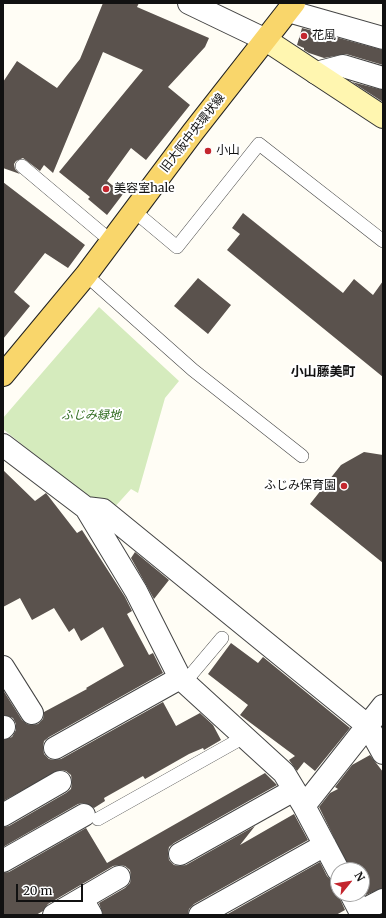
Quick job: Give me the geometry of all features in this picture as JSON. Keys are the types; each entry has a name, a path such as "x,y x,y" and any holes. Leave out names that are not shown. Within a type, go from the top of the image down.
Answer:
{"main road":[{"name":"旧大阪中央環状線","path":"6,366 86,275 193,132 291,7"}],"street":[{"path":"189,3 266,40 383,117"},
{"path":"291,7 383,38"},
{"path":"316,73 343,66 383,78"},
{"path":"3,445 86,508 136,591 182,681 284,773 334,862"},
{"path":"86,508 103,510 368,726 383,753"},
{"path":"3,666 32,713"},
{"path":"55,748 182,681"},
{"path":"180,854 299,798 368,726 383,706"},
{"path":"3,815 60,782"},
{"path":"3,861 91,817"},
{"path":"200,915 325,845"},
{"path":"54,915 87,907 119,877"},
{"path":"358,907 383,900"}],"lane":[{"path":"134,211 177,247 259,144 383,241"},
{"path":"22,166 111,241"},
{"path":"86,275 193,370 302,456"},
{"path":"182,681 222,638"},
{"path":"91,817 244,736"}],"green space":[{"name":"ふじみ緑地","path":"99,307 179,381 165,398 138,493 131,489 112,510 92,501 3,429 3,418"}],"building":[{"path":"103,3 139,3 137,7 209,38 205,47 168,87 190,105 146,160 131,148 107,181 123,194 107,215 88,199 90,197 59,172 143,70 103,52 53,173 44,165 40,171 23,158 16,161 14,164 15,169 20,174 3,168 3,82 17,61 57,88 80,59"},
{"path":"302,28 383,50 383,65 346,54 324,58 309,53 304,50 304,48 297,45"},
{"path":"352,82 383,90 383,102"},
{"path":"3,182 85,245 68,268 45,253 14,292 30,306 3,339"},
{"path":"243,213 343,293 354,279 373,295 383,281 383,377 227,250 240,234 232,228"},
{"path":"198,278 231,305 208,334 174,306"},
{"path":"364,452 383,455 383,563 310,504 341,465"},
{"path":"3,470 35,501 46,493 77,533 82,530 125,597 132,611 127,614 149,655 153,653 163,673 49,737 44,741 44,754 49,759 61,759 163,702 176,726 200,713 213,725 221,740 204,750 203,748 189,754 145,779 143,776 104,798 105,801 94,808 84,803 78,804 3,847 3,827 9,826 66,793 71,789 72,782 71,775 66,771 60,770 3,801 3,740 12,737 16,730 16,724 13,718 3,715 3,690 22,720 27,724 33,725 38,724 43,719 44,712 87,689 86,688 124,666 103,627 81,641 74,628 69,632 54,608 32,620 20,598 3,607"},
{"path":"135,552 169,580 154,599 131,558"},
{"path":"231,643 258,663 263,657 350,728 315,771 304,762 297,771 289,760 295,756 240,715 248,705 208,674"},
{"path":"370,755 383,772 383,888 370,893 370,862 346,862 319,807 330,793 338,789 335,787 352,765"},
{"path":"265,773 277,785 174,843 169,847 169,860 174,865 186,865 255,826 240,845 294,814 308,840 194,904 189,909 188,915 103,915 99,903 125,888 130,883 130,870 125,866 119,865 113,866 48,904 43,911 36,915 3,915 3,873 9,872 86,828 107,863"},
{"path":"320,862 330,879 330,902 342,902 345,910 336,915 226,915"}],"place":[{"name":"花風","path":"304,36"},
{"name":"小山","path":"208,151"},
{"name":"美容室hale","path":"106,189"},
{"name":"ふじみ保育園","path":"344,486"}],"district":[{"name":"小山藤美町","path":"323,372"}]}
